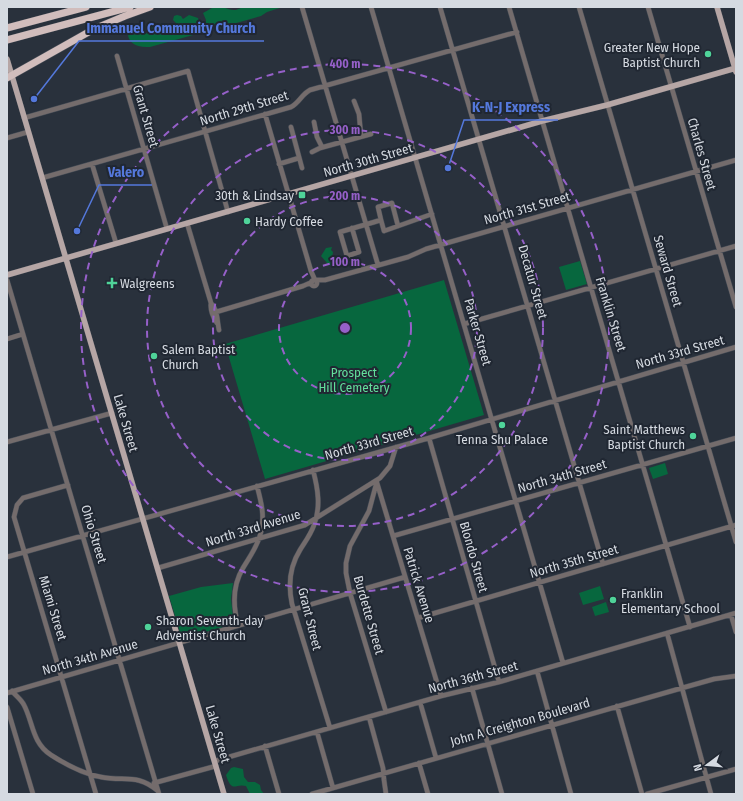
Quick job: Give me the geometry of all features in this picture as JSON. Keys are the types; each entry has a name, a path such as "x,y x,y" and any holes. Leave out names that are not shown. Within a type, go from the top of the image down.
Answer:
{"highway":[{"path":"7,28 86,7"},
{"path":"7,40 130,7"},
{"path":"10,77 94,29 150,7"}],"main road":[{"path":"717,7 736,70"},
{"name":"Lake Street","path":"7,60 10,77 24,118 66,258 224,794"},
{"name":"North 30th Street","path":"7,275 542,121 608,105 736,70"}],"street":[{"path":"302,7 378,265"},
{"name":"Parker Street","path":"371,7 563,663"},
{"name":"Decatur Street","path":"440,7 603,564"},
{"name":"Franklin Street","path":"509,7 690,627"},
{"name":"Seward Street","path":"579,7 683,363 734,526 736,542"},
{"name":"Charles Street","path":"648,7 736,307"},
{"name":"North 29th Street","path":"42,178 293,106 306,92 517,32"},
{"name":"Grant Street","path":"117,56 167,229"},
{"path":"24,118 188,71 228,212"},
{"path":"354,102 359,114 361,136"},
{"path":"265,114 314,283"},
{"path":"314,122 317,137 322,147"},
{"path":"291,127 302,168"},
{"path":"7,138 28,132"},
{"path":"312,152 322,147 342,143 371,134"},
{"path":"279,164 299,158"},
{"name":"North 31st Street","path":"216,312 409,256 424,249 441,244 736,160"},
{"path":"92,164 116,243"},
{"path":"398,226 392,203 378,207 384,231 432,214"},
{"path":"352,228 359,252 347,256 340,232 352,228 381,220"},
{"path":"188,223 211,303 210,307 219,330"},
{"path":"464,324 736,246"},
{"name":"Ohio Street","path":"7,280 160,793"},
{"path":"211,303 214,305 218,319 217,323"},
{"path":"7,339 23,334"},
{"name":"North 33rd Street","path":"7,557 428,438 736,347"},
{"path":"7,442 112,413"},
{"name":"Blondo Street","path":"428,438 500,682"},
{"name":"North 34th Street","path":"393,536 736,438"},
{"name":"North 33rd Avenue","path":"158,568 295,528 316,518 376,481 384,474 390,466 396,447"},
{"name":"Grant Street","path":"313,470 318,496 316,518 312,531 297,555 292,568 290,589 294,609 330,728"},
{"name":"Patrick Avenue","path":"376,481 441,696"},
{"name":"Burdette Street","path":"376,481 369,511 353,539 347,554 346,573 350,593 386,712"},
{"name":"Miami Street","path":"68,485 26,497 18,503 14,517 96,794"},
{"path":"238,625 234,602 236,585 242,569 255,549 259,539 263,518 261,500 257,486"},
{"name":"North 35th Street","path":"418,618 734,526"},
{"name":"North 34th Avenue","path":"9,692 405,577"},
{"path":"734,614 736,632"},
{"name":"North 36th Street","path":"150,784 215,764 265,746 441,696 500,682 734,614"},
{"path":"667,633 712,794"},
{"path":"537,671 571,794"},
{"name":"John A Creighton Boulevard","path":"312,794 714,679 736,676"},
{"path":"472,688 502,794"},
{"path":"9,692 24,705 34,735 41,746 50,754 90,774 100,777 130,778 150,784 160,793"},
{"path":"420,702 436,758"},
{"path":"617,706 642,794"},
{"path":"7,707 33,794"},
{"path":"369,717 383,768 386,794"},
{"path":"316,732 333,788"},
{"path":"265,746 279,794"},
{"path":"419,763 428,794"},
{"path":"647,794 736,769"}],"green space":[{"path":"223,7 237,10 242,7 283,7 267,12 261,16 150,47 133,44 129,39 129,30 136,25 142,26 142,30 145,33 150,34 152,33 151,27 164,23 173,27 175,26 176,23 173,20 174,16 177,15 181,16 183,19 189,15 198,18 200,24 206,26 206,20 203,13 212,8"},
{"path":"332,247 331,250 333,252 331,266 321,256 326,248"},
{"path":"580,261 587,284 566,290 559,267"},
{"name":"Prospect Hill Cemetery","path":"444,280 484,415 265,479 225,344"},
{"path":"665,463 668,474 653,479 649,468"},
{"path":"233,583 231,599 234,624 182,639 169,596 201,587"},
{"path":"600,586 604,599 583,605 579,593"},
{"path":"606,602 609,612 595,616 592,607"},
{"path":"234,767 243,769 244,777 248,782 255,782 260,785 264,794 250,794 246,786 242,785 232,786 226,775 231,768"}],"place":[{"name":"Greater New Hope Baptist Church","path":"708,54"},
{"name":"Immanuel Community Church","path":"34,99"},
{"name":"K-N-J Express","path":"448,168"},
{"name":"30th & Lindsay","path":"302,195"},
{"name":"Hardy Coffee","path":"247,221"},
{"name":"Valero","path":"77,231"},
{"name":"Walgreens","path":"112,283"},
{"name":"Salem Baptist Church","path":"154,356"},
{"name":"Tenna Shu Palace","path":"502,425"},
{"name":"Saint Matthews Baptist Church","path":"693,436"},
{"name":"Franklin Elementary School","path":"613,600"},
{"name":"Sharon Seventh-day Adventist Church","path":"148,627"}]}
